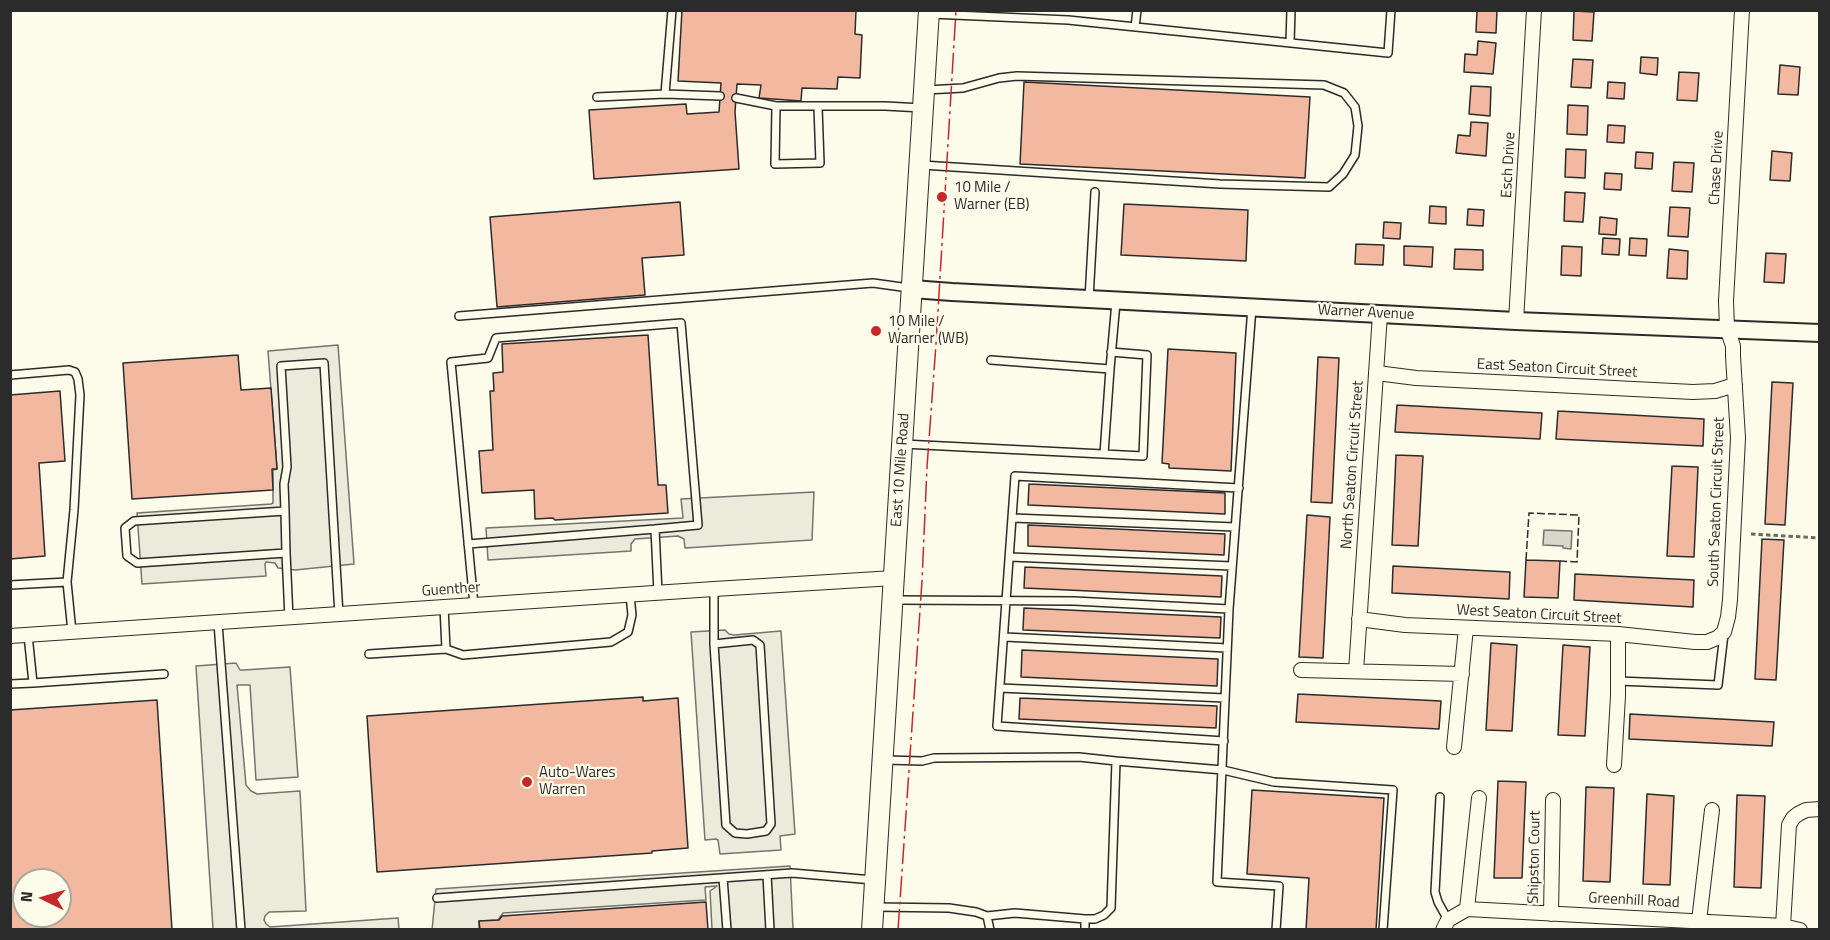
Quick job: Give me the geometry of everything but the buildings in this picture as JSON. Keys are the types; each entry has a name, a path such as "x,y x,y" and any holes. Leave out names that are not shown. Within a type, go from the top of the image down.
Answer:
{"main road":[{"name":"East 10 Mile Road","path":"872,930 929,12"}],"street":[{"name":"Esch Drive","path":"1516,321 1534,10"},
{"name":"Chase Drive","path":"1727,328 1726,301 1742,10"},
{"name":"Warner Avenue","path":"912,289 1516,321 1820,333"},
{"name":"North Seaton Circuit Street","path":"1356,671 1380,314"},
{"name":"South Seaton Circuit Street","path":"1720,635 1728,617 1730,600 1738,438 1734,346 1727,328"},
{"name":"East Seaton Circuit Street","path":"1377,373 1416,378 1693,392 1715,391 1735,385"},
{"name":"Guenther","path":"10,636 894,578"},
{"name":"West Seaton Circuit Street","path":"1359,619 1405,625 1618,634 1695,642 1707,642 1720,635"},
{"path":"1454,747 1466,628"},
{"path":"1614,765 1618,634"},
{"path":"1301,670 1462,674"},
{"path":"1446,925 1467,909 1479,798"},
{"name":"Shipston Court","path":"1551,914 1553,800"},
{"path":"1783,926 1789,825 1792,818 1798,814 1806,810 1820,809"},
{"path":"1699,921 1712,810"},
{"name":"Greenhill Road","path":"1467,909 1783,926 1800,930"}],"lane":[{"path":"665,94 672,10"},
{"path":"1135,27 1137,10"},
{"path":"1290,43 1291,10"},
{"path":"929,12 1068,20 1388,53 1391,10"},
{"path":"736,98 776,106 885,106 924,99 999,78 1026,75 1324,85 1344,93 1355,107 1358,126 1355,155 1343,174 1329,187 1220,184 919,165"},
{"path":"597,97 665,94 720,96"},
{"path":"776,106 775,164 820,163 818,107"},
{"path":"1089,299 1095,192"},
{"path":"459,316 873,283 912,289"},
{"path":"1104,454 1116,300"},
{"path":"1252,307 1229,609 1217,882 1279,885 1276,930"},
{"path":"468,544 698,525 681,323 496,338 488,358 451,362 468,544 474,605"},
{"path":"903,444 1143,456 1147,355 1111,352"},
{"path":"991,360 1110,369"},
{"path":"289,618 281,366 324,363 339,615"},
{"path":"10,375 69,370 75,372 78,379 80,395 74,510 66,582 72,632"},
{"path":"1224,741 998,726 1000,688 1015,476 1239,488"},
{"path":"285,511 134,521 125,528 127,556 137,563 286,553"},
{"path":"1013,518 1235,526"},
{"path":"655,529 658,593"},
{"path":"1010,557 1232,566"},
{"path":"10,585 66,582"},
{"path":"714,589 714,644 726,825 735,833 766,831 771,824 760,645 753,640 714,644"},
{"path":"369,654 446,649 463,655 611,642 628,632 632,615 630,595"},
{"path":"892,600 1074,601 1229,609"},
{"path":"444,608 446,649"},
{"path":"218,623 241,930"},
{"path":"28,635 33,683"},
{"path":"1618,681 1718,685 1720,635"},
{"path":"1005,638 1227,648"},
{"path":"10,684 164,674"},
{"path":"1000,688 1226,698"},
{"path":"883,760 1079,757 1223,770 1274,782 1393,790 1383,930"},
{"path":"874,908 949,908 987,916 1015,913 1085,919 1095,919 1104,915 1111,908 1116,761"},
{"path":"1440,797 1435,892 1446,925"},
{"path":"437,898 792,873 875,881"},
{"path":"767,875 770,930"},
{"path":"723,878 727,930"},
{"path":"987,916 990,930"},
{"path":"1084,930 1085,919"}],"path":[{"path":"1751,534 1820,537"}],"shaded area":[{"path":"338,345 354,564 295,570 278,568 275,563 266,562 266,576 142,584 137,513 273,503 273,470 277,469 268,351"},
{"path":"814,492 812,540 685,548 684,539 678,536 635,539 631,544 631,551 488,560 486,528 683,518 681,499"},
{"path":"1544,530 1572,531 1571,549 1563,548 1563,546 1543,545"},
{"path":"725,630 734,635 781,631 795,834 780,836 781,850 720,854 718,840 705,840 691,632"},
{"path":"236,663 240,670 290,667 298,777 256,780 250,685 237,685 246,785 257,794 300,791 306,911 269,912 264,920 266,924 270,927 398,918 399,929 213,929 196,666"},
{"path":"790,866 793,929 712,929 710,891 717,886 705,887 706,900 503,913 498,920 479,921 479,929 432,930 436,889"}],"fence":[{"path":"1526,560 1529,513 1579,515 1577,562 1560,561"}],"power":[{"path":"898,930 922,581 956,10"}],"place":[{"name":"10 Mile / Warner (EB)","path":"942,197"},
{"name":"10 Mile / Warner (WB)","path":"876,331"},
{"name":"Auto-Wares Warren","path":"527,782"}]}
